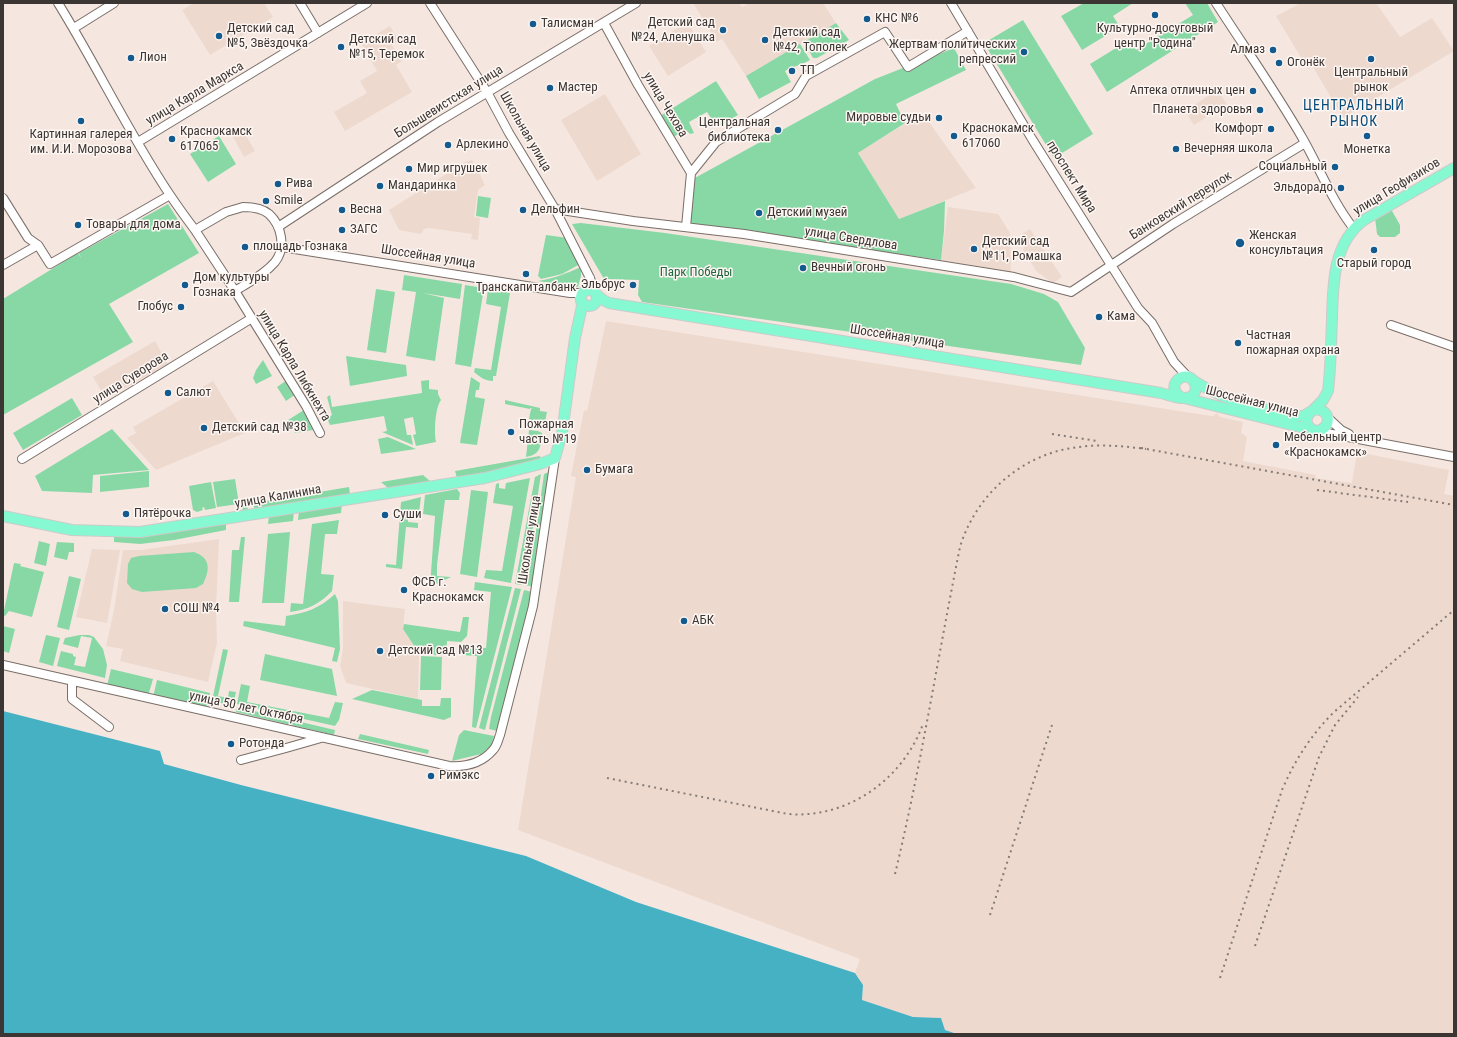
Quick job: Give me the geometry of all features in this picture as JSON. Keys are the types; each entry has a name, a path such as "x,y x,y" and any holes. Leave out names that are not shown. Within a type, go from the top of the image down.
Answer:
{"main road":[{"name":"улица Геофизиков","path":"1327,417 1336,266 1344,242 1354,229 1364,220 1454,168"},
{"path":"590,290 609,303 592,306 584,305 582,297 590,290"},
{"path":"580,317 597,299 595,293"},
{"name":"Школьная улица","path":"555,458 562,433 582,297"},
{"name":"Шоссейная улица","path":"609,303 1161,393 1314,430"},
{"path":"1161,393 1170,389 1176,383 1181,378 1191,379 1195,384 1195,391 1191,397 1182,398 1174,390 1176,383"},
{"name":"Шоссейная улица","path":"1191,379 1222,396 1250,407 1297,416 1304,416 1311,411"},
{"path":"1311,411 1323,411 1327,417 1327,424 1323,429 1314,430 1310,428 1306,422 1308,415 1311,411 1323,400 1328,391"},
{"name":"улица Калинина","path":"3,516 72,530 140,532 485,478 540,464 555,458"}],"street":[{"path":"58,3 74,28 138,142 170,195 235,290 266,272 276,260 282,247 278,228 269,215 260,209 243,207 226,212 195,230"},
{"path":"74,28 114,3"},
{"path":"300,3 318,33"},
{"name":"улица Карла Маркса","path":"138,142 367,3"},
{"name":"Школьная улица","path":"430,3 487,92 555,209 590,278 595,293"},
{"name":"Большевистская улица","path":"278,228 438,122 636,3"},
{"name":"проспект Мира","path":"951,3 1036,144 1138,308 1152,324 1174,362 1191,379"},
{"path":"1216,3 1275,92 1305,143 1338,208 1354,229"},
{"name":"улица Чехова","path":"604,23 638,85 691,173"},
{"path":"686,227 691,173 716,142 795,94 806,76 885,32 908,67 968,31"},
{"name":"Банковский переулок","path":"1071,292 1173,224 1305,143"},
{"path":"3,198 28,238 38,245 50,264 170,195"},
{"name":"улица Свердлова","path":"555,209 633,221 744,234 1014,277 1071,292"},
{"path":"3,265 38,245"},
{"name":"Шоссейная улица","path":"282,247 570,293 582,297"},
{"path":"582,297 590,278"},
{"name":"улица Карла Либкнехта","path":"235,290 306,406 320,433"},
{"name":"улица Суворова","path":"22,459 252,318"},
{"path":"1391,324 1454,347"},
{"name":"проспект Мира","path":"1174,362 1176,383"},
{"name":"Шоссейная улица","path":"1327,417 1341,430 1358,439"},
{"name":"Шоссейная улица","path":"1314,430 1454,458"},
{"name":"Школьная улица","path":"483,759 494,749 500,735 533,606 555,458"},
{"name":"улица 50 лет Октября","path":"3,665 449,766 463,766 483,759"},
{"path":"72,681 72,699 109,727"},
{"path":"241,760 323,737"}],"shaded area":[{"name":"Детский сад №5, Звёздочка","path":"194,3 264,3 273,17 210,55 182,10"},
{"name":"Детский сад №42, Тополек","path":"693,3 739,3 742,7 749,3 823,3 836,23 746,76 722,39 717,42"},
{"name":"Центральный рынок","path":"1301,3 1376,3 1400,37 1432,18 1454,51 1343,118 1313,67 1308,69 1276,16"},
{"path":"687,22 706,52 668,76 649,46"},
{"path":"390,26 399,41 392,45 402,61 396,65 412,92 345,131 334,112 367,93 360,81 377,71 361,43"},
{"path":"1217,90 1227,104 1194,125 1185,111"},
{"path":"605,94 641,154 597,181 561,120"},
{"path":"924,115 976,188 899,219 858,153 917,116 920,118"},
{"path":"242,129 255,151 244,157 232,135"},
{"path":"472,160 485,185 478,190 474,217 480,218 478,240 471,239 472,234 429,228 424,229 421,234 399,230 389,210 465,162"},
{"path":"948,207 998,214 1010,233 1011,272 941,260"},
{"path":"1030,229 1062,277 1053,283 1036,271 1023,249 1022,234"},
{"path":"606,321 1211,416 1217,413 1220,417 1243,422 1241,433 1247,437 1243,461 1316,475 1315,478 1352,483 1357,452 1449,470 1444,494 1454,496 1454,1034 957,1034 945,1030 941,1018 913,1017 862,1000 863,991 859,978 855,973 860,959 518,830 576,477 571,476 584,410 587,411"},
{"path":"155,341 168,364 106,399 93,377"},
{"path":"213,381 245,433 156,470 127,438 136,433 133,427"},
{"name":"СОШ №4","path":"219,539 216,608 217,643 208,682 120,661 123,649 106,646 114,610 123,550 141,550"},
{"path":"92,549 120,550 107,623 76,617"},
{"name":"Детский сад №13","path":"343,601 405,609 403,629 419,653 418,699 346,683 340,666 343,649"}],"green space":[{"path":"1084,3 1133,3 1113,16 1120,27 1082,50 1061,16"},
{"path":"1185,3 1207,3 1218,22 1107,92 1090,64 1129,40 1136,50 1193,15"},
{"path":"1023,20 1093,134 1054,158 984,43"},
{"path":"836,23 849,40 817,58 813,58 804,42"},
{"path":"800,44 810,60 785,71 791,82 759,99 746,76"},
{"path":"954,48 966,70 896,104 905,123 858,153 899,219 945,201 941,260 688,224 693,179 875,79"},
{"path":"716,81 738,115 717,127 707,112 689,122 694,133 690,134 686,130 673,137 660,116"},
{"path":"219,136 236,164 208,182 190,154"},
{"path":"478,196 491,198 488,218 476,216"},
{"path":"168,204 199,253 109,304 133,342 3,415 3,299 78,253 81,258 79,253"},
{"path":"1391,209 1400,225 1400,233 1395,237 1380,237 1377,234 1375,218"},
{"name":"Парк Победы","path":"581,223 665,233 1011,284 1044,294 1058,302 1085,348 1081,365 642,302 638,295 639,280 604,279 572,224"},
{"path":"546,235 568,238 580,264 562,274 541,279 538,276"},
{"path":"581,267 581,276 578,287 538,281 565,274"},
{"path":"404,275 462,284 460,299 423,293 444,298 435,361 406,356 416,292 402,290"},
{"path":"465,285 484,288 471,367 455,364"},
{"path":"376,289 395,292 386,353 367,350"},
{"path":"488,289 510,293 496,376 493,376 493,381 485,379 474,372 475,368 491,370 501,307 486,304"},
{"path":"346,356 406,365 407,376 350,386"},
{"path":"263,360 272,376 256,384 253,378 256,370"},
{"path":"471,377 480,383 479,390 476,390 475,397 485,399 477,445 460,443"},
{"path":"287,380 296,394 286,401 277,387"},
{"path":"429,380 429,389 438,390 441,400 437,409 435,432 436,442 416,446 413,435 416,434 413,417 404,419 407,435 411,435 413,445 382,432 387,431 384,416 330,425 327,418 332,415 327,397 330,395 332,407 422,393 421,381"},
{"path":"72,398 82,415 23,450 13,433"},
{"path":"505,400 540,408 540,411 547,412 545,422 539,423 529,419 531,409 533,409 505,404"},
{"path":"304,410 313,430 295,433 288,420"},
{"path":"112,429 149,470 93,475 92,493 42,491 35,476"},
{"path":"529,430 542,433 542,437 538,451 535,454 526,457"},
{"path":"388,437 416,449 381,454 378,439"},
{"path":"540,456 541,459 500,472 457,478 455,471"},
{"path":"149,471 149,487 100,492 100,476"},
{"path":"549,472 551,473 534,587 525,585 536,530 544,474"},
{"path":"541,474 522,585 515,584 535,477"},
{"path":"423,475 430,481 388,488 381,482"},
{"path":"530,478 511,583 484,578 486,570 502,571 513,506 493,503 496,484 499,483 499,488 505,489 506,483"},
{"path":"235,479 239,504 217,507 213,482"},
{"path":"211,482 216,508 205,510 204,507 202,508 203,510 197,512 193,510 189,486"},
{"path":"349,487 350,494 256,510 252,504 246,505 249,511 243,512 242,505"},
{"path":"457,489 460,493 459,500 445,500 437,565 437,576 451,577 430,587 435,516 423,514 425,495"},
{"path":"471,490 488,492 477,577 460,574"},
{"path":"421,497 419,513 408,512 408,522 418,523 418,528 406,527 402,569 386,567 386,564 396,565 401,502"},
{"path":"342,503 341,513 298,520 299,510"},
{"path":"294,511 293,521 268,524 269,515"},
{"path":"339,520 337,534 325,534 321,574 334,575 332,591 313,606 290,612 291,603 303,604 312,524"},
{"path":"226,522 226,530 174,540 140,544 114,542 114,534"},
{"path":"290,532 284,603 262,603 268,534"},
{"path":"241,537 245,537 239,602 229,602 232,550 239,550"},
{"path":"39,541 50,544 46,566 34,563"},
{"path":"57,542 74,543 74,552 69,552 67,560 54,557"},
{"path":"194,552 204,558 208,565 207,574 203,584 196,588 142,592 132,589 127,583 128,564 131,558 139,556"},
{"path":"14,563 44,572 32,617 9,611 5,616 3,615"},
{"path":"69,576 81,579 69,630 57,627"},
{"path":"475,582 512,587 476,728 472,727 477,656 462,655 462,650 472,647 486,648 491,592 474,590"},
{"path":"515,588 521,589 485,730 479,728"},
{"path":"524,590 532,592 497,731 489,729 491,717"},
{"path":"335,594 338,601 340,649 337,662 332,661 335,648 243,626 244,621 285,626 286,616 312,609 324,603"},
{"path":"463,617 469,617 467,636 461,642 447,641 446,655 422,655 419,653 403,629 404,624 460,632"},
{"path":"3,626 15,629 9,653 3,651"},
{"path":"46,635 60,638 53,666 39,662"},
{"path":"80,635 89,635 94,637 103,649 107,665 105,678 57,666 61,651 73,654 73,656 76,657 74,665 85,667 92,638 81,636 78,648 63,644 65,638"},
{"path":"223,649 228,650 218,696 228,698 229,691 236,692 233,706 212,701"},
{"path":"265,654 332,669 337,696 260,680"},
{"path":"421,656 442,657 441,690 420,690"},
{"path":"111,669 153,679 148,696 107,686"},
{"path":"157,680 210,693 206,709 153,697"},
{"path":"241,684 250,686 247,702 329,718 335,702 343,703 339,720 335,726 237,704"},
{"path":"372,690 422,700 422,706 440,706 441,698 451,698 451,717 444,720 352,699"},
{"path":"237,707 335,730 334,735 236,712"},
{"path":"464,730 494,736 491,746 481,754 452,761 459,735"},
{"path":"360,734 429,750 428,754 358,739"}],"water":[{"path":"3,711 160,751 164,764 241,785 526,856 636,902 855,973 863,985 862,1000 913,1017 941,1018 945,1030 957,1034 3,1034"}],"railway":[{"path":"1052,434 1097,441"},
{"path":"895,874 921,752 960,547 967,528 977,510 1004,479 1021,467 1058,451 1087,446 1112,446 1146,449"},
{"path":"1141,448 1454,505"},
{"path":"1317,490 1408,502"},
{"path":"1220,978 1282,790 1292,768 1304,748 1334,712 1454,610"},
{"path":"1255,946 1319,757 1335,725 1358,697"},
{"path":"607,778 788,814 810,814 832,810 852,802 870,792 887,778 902,762 914,744 923,724"},
{"path":"990,915 1052,725"}],"place":[{"name":"Культурно-досуговый центр \"Родина\"","path":"1155,15"},
{"name":"КНС №6","path":"867,19"},
{"name":"Талисман","path":"533,24"},
{"name":"Детский сад №24, Аленушка","path":"723,30"},
{"name":"Детский сад №5, Звёздочка","path":"219,36"},
{"name":"Детский сад №42, Тополек","path":"765,40"},
{"name":"Детский сад №15, Теремок","path":"341,47"},
{"name":"Алмаз","path":"1273,50"},
{"name":"Жертвам политических репрессий","path":"1024,52"},
{"name":"Лион","path":"131,58"},
{"name":"Центральный рынок","path":"1371,59"},
{"name":"Огонёк","path":"1279,63"},
{"name":"ТП","path":"792,71"},
{"name":"Мастер","path":"550,88"},
{"name":"Аптека отличных цен","path":"1253,91"},
{"name":"Планета здоровья","path":"1260,110"},
{"name":"Мировые судьи","path":"939,118"},
{"name":"Картинная галерея им. И.И. Морозова","path":"81,121"},
{"name":"Комфорт","path":"1271,129"},
{"name":"Центральная библиотека","path":"778,130"},
{"name":"Краснокамск 617060","path":"954,136"},
{"name":"Монетка","path":"1367,136"},
{"name":"Краснокамск 617065","path":"172,139"},
{"name":"Арлекино","path":"448,145"},
{"name":"Вечерняя школа","path":"1176,149"},
{"name":"Социальный","path":"1335,167"},
{"name":"Мир игрушек","path":"409,169"},
{"name":"Рива","path":"278,184"},
{"name":"Мандаринка","path":"380,186"},
{"name":"Эльдорадо","path":"1341,188"},
{"name":"Smile","path":"266,201"},
{"name":"Весна","path":"342,210"},
{"name":"Дельфин","path":"523,210"},
{"name":"Детский музей","path":"759,213"},
{"name":"Товары для дома","path":"78,225"},
{"name":"ЗАГС","path":"342,230"},
{"name":"Женская консультация","path":"1240,243"},
{"name":"площадь Гознака","path":"245,247"},
{"name":"Детский сад №11, Ромашка","path":"974,249"},
{"name":"Старый город","path":"1374,250"},
{"name":"Вечный огонь","path":"803,268"},
{"name":"Транскапиталбанк","path":"526,274"},
{"name":"Дом культуры Гознака","path":"185,285"},
{"name":"Эльбрус","path":"633,285"},
{"name":"Глобус","path":"181,307"},
{"name":"Кама","path":"1099,317"},
{"name":"Частная пожарная охрана","path":"1238,343"},
{"name":"Салют","path":"168,393"},
{"name":"Детский сад №38","path":"204,428"},
{"name":"Пожарная часть №19","path":"511,432"},
{"name":"Мебельный центр «Краснокамск»","path":"1276,445"},
{"name":"Бумага","path":"587,470"},
{"name":"Пятёрочка","path":"126,514"},
{"name":"Суши","path":"385,515"},
{"name":"ФСБ г. Краснокамск","path":"404,590"},
{"name":"СОШ №4","path":"165,609"},
{"name":"АБК","path":"684,621"},
{"name":"Детский сад №13","path":"380,651"},
{"name":"Ротонда","path":"231,744"},
{"name":"Римэкс","path":"431,776"}],"district":[{"name":"ЦЕНТРАЛЬНЫЙ РЫНОК","path":"1354,114"}]}
